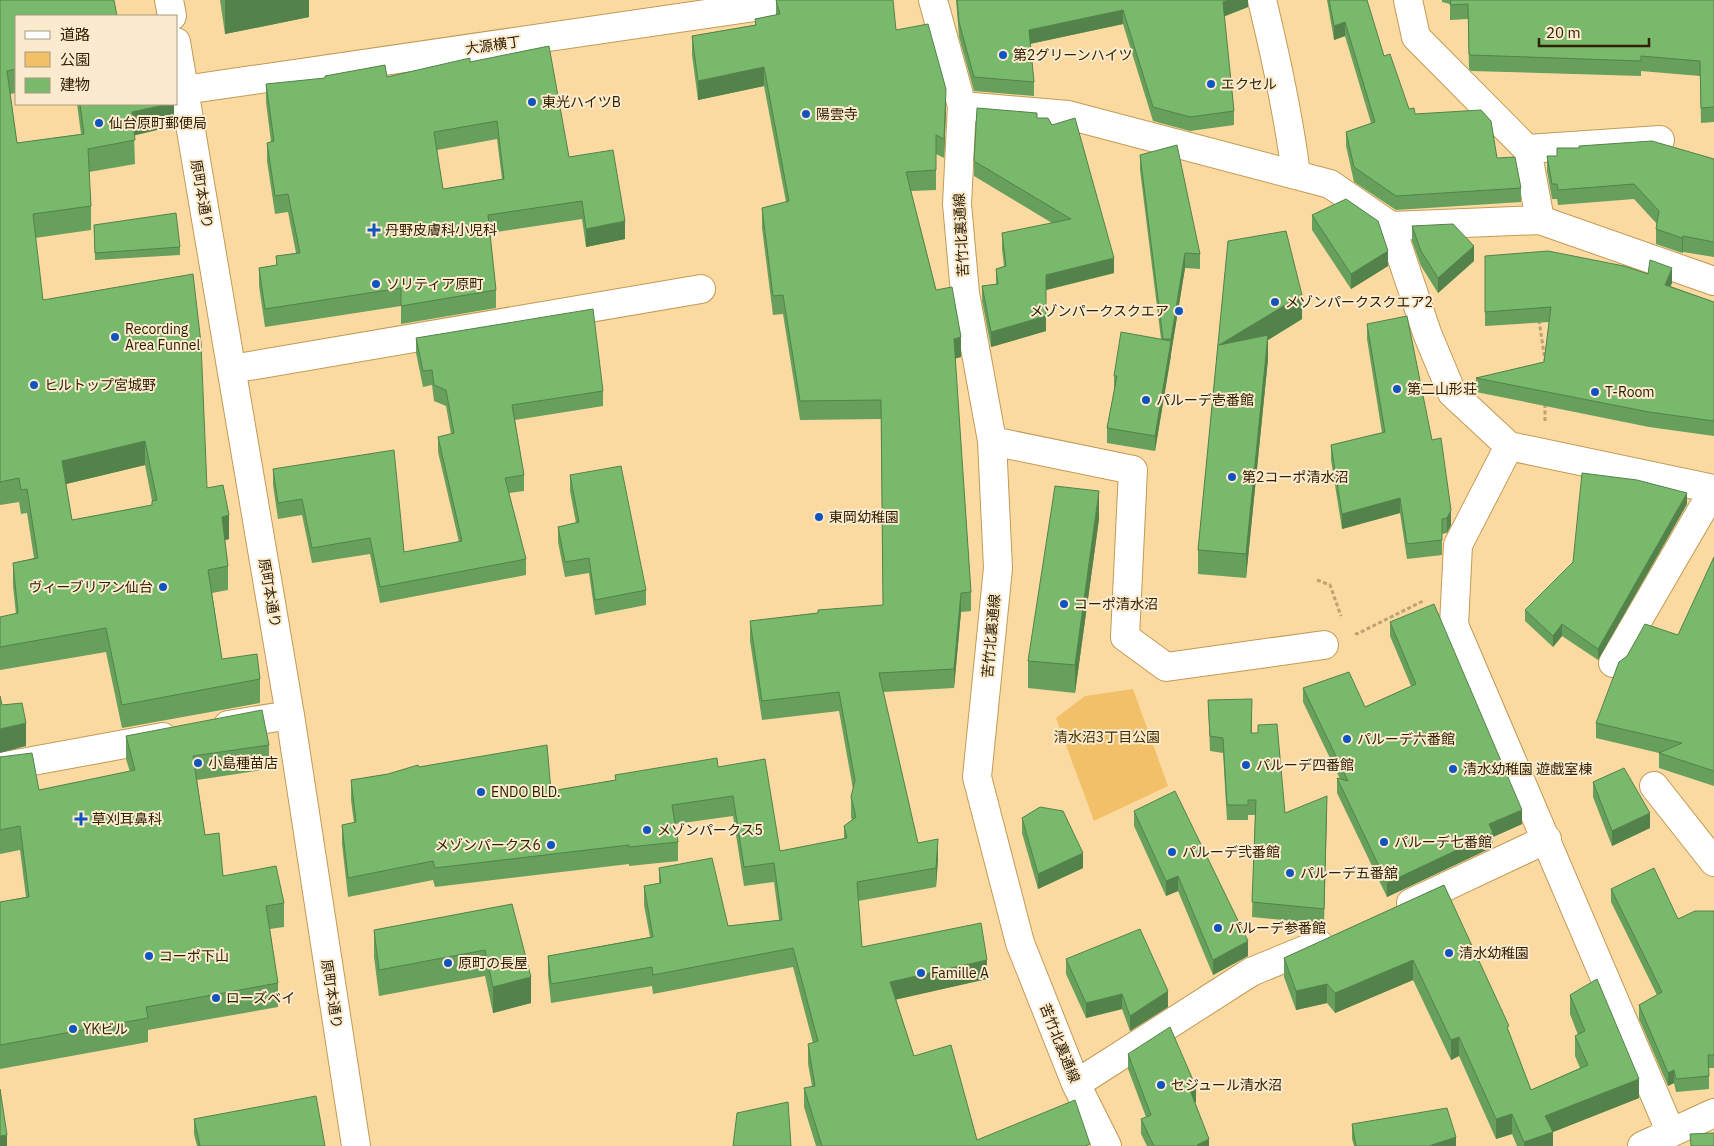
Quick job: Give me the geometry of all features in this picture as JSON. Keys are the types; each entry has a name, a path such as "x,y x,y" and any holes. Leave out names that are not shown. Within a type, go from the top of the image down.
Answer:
{"street":[{"path":"169,0 172,15"},
{"name":"大源横丁","path":"184,90 802,0"},
{"name":"苦竹北裏通線","path":"933,0 962,106 957,204 965,293 992,441 998,568 978,777 1020,943 1076,1084 1107,1146"},
{"path":"1262,0 1279,73 1296,175"},
{"path":"1408,0 1416,37 1526,149 1540,220"},
{"name":"原町本通り","path":"178,54 290,715 356,1146"},
{"path":"962,106 1068,115 1330,184 1391,226 1428,333 1452,393 1509,446 1714,489 1613,663"},
{"path":"1526,149 1660,140"},
{"path":"1391,226 1540,220 1714,281"},
{"path":"232,369 701,289"},
{"path":"992,441 1133,470 1125,637 1166,667 1324,645"},
{"path":"1509,446 1458,545 1454,626 1672,1133"},
{"path":"0,767 290,715"},
{"path":"1654,786 1714,862"},
{"path":"1390,913 1547,839"},
{"path":"1076,1084 1251,972 1338,935"},
{"path":"1642,1146 1714,1113"}],"path":[{"path":"1538,312 1545,366"},
{"path":"1545,395 1545,453"},
{"path":"1317,580 1330,585 1342,619"},
{"path":"1351,631 1357,634 1429,598 1456,598"}],"green space":[{"name":"清水沼3丁目公園","path":"1133,689 1168,786 1094,821 1056,718 1085,696"}],"building":[{"path":"0,0 114,0 117,15 15,15 15,69 7,71 17,143 84,134 80,105 164,105 132,112 135,140 88,149 91,206 33,214 43,300 193,274 201,343 207,488 223,485 229,515 222,517 228,566 208,570 222,659 257,654 260,679 122,705 106,628 0,647 0,617 18,613 13,563 38,558 27,489 21,490 19,478 0,482","holes":["145,441 157,500 152,501 152,505 72,520 62,461"]},
{"path":"776,0 893,0 896,30 928,24 946,89 944,139 936,135 936,170 906,172 936,290 952,287 961,337 954,339 971,592 961,593 954,669 879,673 918,843 938,839 936,868 857,882 862,947 981,923 987,960 890,982 914,1056 951,1045 977,1140 1075,1100 1090,1144 1085,1146 822,1146 804,1088 815,1086 808,1044 818,1041 793,948 653,975 652,967 551,984 548,956 653,937 644,886 661,883 659,868 712,858 728,926 782,920 774,863 744,867 733,796 672,805 678,842 629,847 629,845 435,868 433,861 348,878 342,825 356,822 351,780 388,774 418,765 419,767 547,745 551,791 616,780 615,775 717,758 718,767 765,759 780,851 847,838 844,826 856,817 851,797 855,780 839,692 762,701 750,621 818,613 818,610 883,605 881,400 800,401 783,295 773,296 762,208 789,201 764,67 698,81 692,36 756,25 755,19 780,14"},
{"path":"957,0 1229,0 1223,2 1234,111 1190,117 1153,107 1123,10 1029,30 1034,82 974,77 959,22"},
{"path":"1329,0 1367,0 1384,56 1390,54 1409,109 1414,108 1415,114 1481,110 1491,121 1497,158 1515,157 1521,188 1396,196 1354,167 1346,132 1375,122 1345,22 1334,26"},
{"path":"1451,0 1714,0 1714,107 1701,108 1700,61 1641,56 1641,61 1471,55 1469,54 1468,4 1450,5"},
{"path":"549,46 569,157 613,150 625,221 586,229 582,201 488,215 496,290 401,306 401,288 265,309 259,268 277,265 276,256 300,253 288,194 275,196 267,143 274,141 266,84 325,78 325,76 385,65 387,77 470,58 470,62","holes":["497,121 504,179 443,189 434,132"]},
{"path":"977,108 1037,113 1037,118 1048,118 1052,125 1075,118 1114,258 1046,275 1046,316 991,332 982,286 998,284 996,269 1006,266 1002,233 1071,219 974,161"},
{"path":"1652,141 1714,159 1714,242 1683,236 1682,238 1656,229 1659,211 1634,184 1558,190 1557,184 1552,184 1547,156 1557,156 1557,148 1579,148 1579,146"},
{"path":"1177,145 1200,254 1185,253 1171,339 1163,339 1140,155"},
{"path":"1346,199 1378,221 1388,251 1351,274 1312,215"},
{"path":"176,213 180,247 95,253 94,225"},
{"path":"1453,224 1474,246 1438,278 1421,251 1412,226"},
{"path":"1286,231 1302,295 1219,345 1268,335 1246,554 1198,550 1228,241"},
{"path":"1548,251 1624,266 1648,274 1650,260 1672,268 1665,285 1714,302 1714,421 1649,412 1476,378 1544,362 1551,307 1485,312 1485,256"},
{"path":"593,309 603,391 512,405 524,475 505,478 526,559 380,587 370,538 312,548 302,499 278,503 273,469 394,450 404,552 462,541 438,437 454,433 446,390 434,385 432,370 423,371 416,338"},
{"path":"1407,316 1432,440 1441,438 1451,510 1447,518 1442,519 1442,540 1407,544 1400,498 1342,514 1331,445 1385,432 1367,324"},
{"name":"パルーデ壱番館","path":"1121,332 1171,341 1155,436 1107,428 1117,376 1114,376"},
{"path":"621,466 646,590 595,600 589,558 565,562 558,527 579,522 570,475"},
{"path":"1582,473 1637,480 1687,493 1598,649 1562,624 1553,636 1525,610 1573,562"},
{"name":"コーポ清水沼","path":"1055,486 1099,491 1075,665 1028,661"},
{"path":"1714,557 1714,771 1659,753 1682,743 1596,723 1619,662 1627,656 1645,624 1678,635"},
{"path":"1434,604 1522,810 1489,824 1493,833 1387,883 1337,778 1348,781 1303,688 1349,672 1365,707 1416,684 1390,622"},
{"path":"0,696 2,705 22,703 26,723 0,729"},
{"path":"1252,699 1251,733 1258,733 1258,725 1277,724 1285,813 1327,796 1324,909 1252,902 1256,800 1248,800 1248,805 1227,805 1223,738 1210,736 1208,700"},
{"path":"262,710 269,745 193,756 205,835 219,833 223,876 276,866 284,903 266,906 278,983 146,1007 148,1018 0,1045 0,902 29,897 20,826 0,830 0,757 32,753 39,790 135,770 126,736"},
{"path":"1624,768 1650,813 1612,831 1593,782"},
{"path":"1175,791 1248,941 1213,960 1178,876 1166,881 1134,811"},
{"path":"1040,807 1063,811 1083,853 1038,874 1022,818"},
{"path":"1654,868 1678,919 1695,911 1714,911 1714,1055 1708,1055 1709,1076 1676,1079 1674,1070 1668,1073 1639,1005 1662,992 1611,889"},
{"path":"1444,885 1509,1026 1507,1027 1531,1090 1588,1065 1575,1036 1585,1031 1570,995 1597,979 1639,1079 1545,1116 1553,1132 1524,1142 1512,1114 1496,1119 1459,1037 1451,1040 1413,960 1335,993 1327,984 1296,991 1284,958"},
{"path":"512,904 531,977 493,987 485,950 379,970 374,930"},
{"path":"1140,929 1168,991 1130,1016 1122,994 1086,1003 1066,959"},
{"path":"1170,1027 1196,1087 1190,1090 1209,1139 1198,1146 1154,1146 1141,1119 1151,1115 1128,1054"},
{"path":"0,1089 7,1135 0,1136"},
{"path":"316,1096 325,1146 200,1146 194,1119"},
{"path":"788,1102 791,1146 733,1146 737,1113"},
{"path":"1447,1108 1456,1137 1429,1146 1356,1146 1352,1124"},
{"path":"1714,1133 1714,1146 1691,1146 1690,1134"}],"place":[{"name":"第2グリーンハイツ","path":"1003,55"},
{"name":"エクセル","path":"1211,84"},
{"name":"東光ハイツB","path":"532,102"},
{"name":"陽雲寺","path":"806,114"},
{"name":"仙台原町郵便局","path":"99,123"},
{"name":"丹野皮膚科小児科","path":"374,230"},
{"name":"ソリティア原町","path":"376,284"},
{"name":"メゾンパークスクエア2","path":"1275,302"},
{"name":"メゾンパークスクエア","path":"1179,311"},
{"name":"Recording Area Funnel","path":"115,337"},
{"name":"ヒルトップ宮城野","path":"34,385"},
{"name":"第二山形荘","path":"1397,389"},
{"name":"T-Room","path":"1595,392"},
{"name":"パルーデ壱番館","path":"1146,400"},
{"name":"第2コーポ清水沼","path":"1232,477"},
{"name":"東岡幼稚園","path":"819,517"},
{"name":"ヴィーブリアン仙台","path":"163,587"},
{"name":"コーポ清水沼","path":"1064,604"},
{"name":"パルーデ六番館","path":"1347,739"},
{"name":"小島種苗店","path":"198,763"},
{"name":"パルーデ四番館","path":"1246,765"},
{"name":"清水幼稚園 遊戯室棟","path":"1453,769"},
{"name":"ENDO BLD.","path":"481,792"},
{"name":"草刈耳鼻科","path":"81,819"},
{"name":"メゾンパークス5","path":"647,830"},
{"name":"パルーデ七番館","path":"1384,842"},
{"name":"メゾンパークス6","path":"551,845"},
{"name":"パルーデ弐番館","path":"1172,852"},
{"name":"パルーデ五番舘","path":"1290,873"},
{"name":"パルーデ参番館","path":"1218,928"},
{"name":"清水幼稚園","path":"1449,953"},
{"name":"コーポ下山","path":"149,956"},
{"name":"原町の長屋","path":"448,963"},
{"name":"Famille A","path":"921,973"},
{"name":"ローズベイ","path":"216,998"},
{"name":"YKビル","path":"73,1029"},
{"name":"セジュール清水沼","path":"1161,1085"}]}
